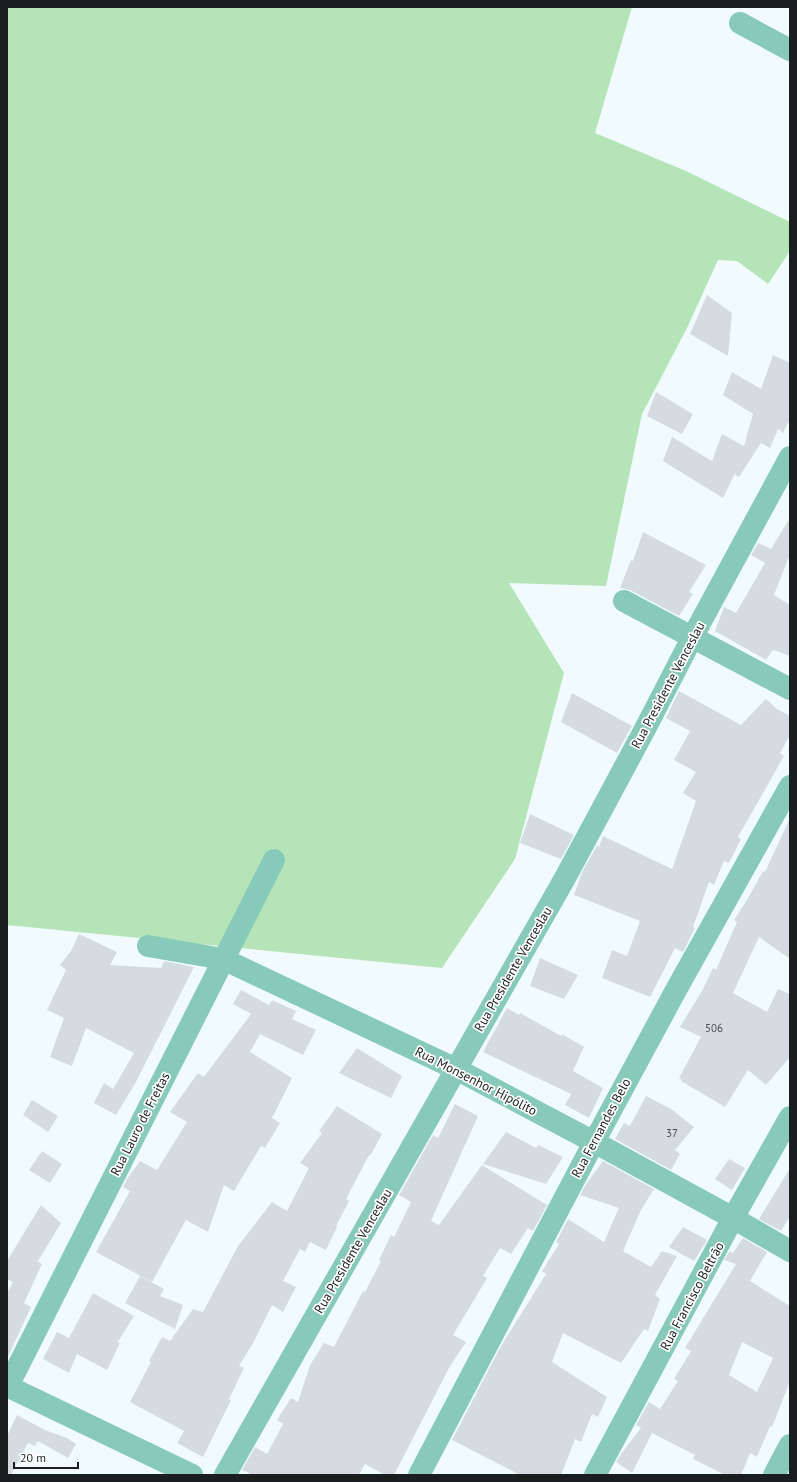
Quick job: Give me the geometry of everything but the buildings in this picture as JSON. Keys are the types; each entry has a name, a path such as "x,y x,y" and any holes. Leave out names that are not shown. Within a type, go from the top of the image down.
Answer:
{"street":[{"path":"740,23 790,50"},
{"name":"Rua Presidente Venceslau","path":"225,1475 565,878 646,729 692,638 790,457"},
{"path":"624,601 790,689"},
{"name":"Rua Fernandes Belo","path":"419,1475 594,1142 676,990 790,786"},
{"name":"Rua Lauro de Freitas","path":"7,1387 274,860"},
{"name":"Rua Monsenhor Hipólito","path":"148,946 223,959 456,1069 594,1142 790,1251"},
{"name":"Rua Francisco Beltrão","path":"595,1475 733,1218 790,1117"},
{"path":"7,1387 192,1475"},
{"path":"774,1475 790,1446"}],"green space":[{"path":"7,7 632,7 595,133 686,171 790,222 790,251 768,284 737,261 718,260 687,328 642,414 606,586 509,583 564,673 515,859 442,968 7,925"}]}
